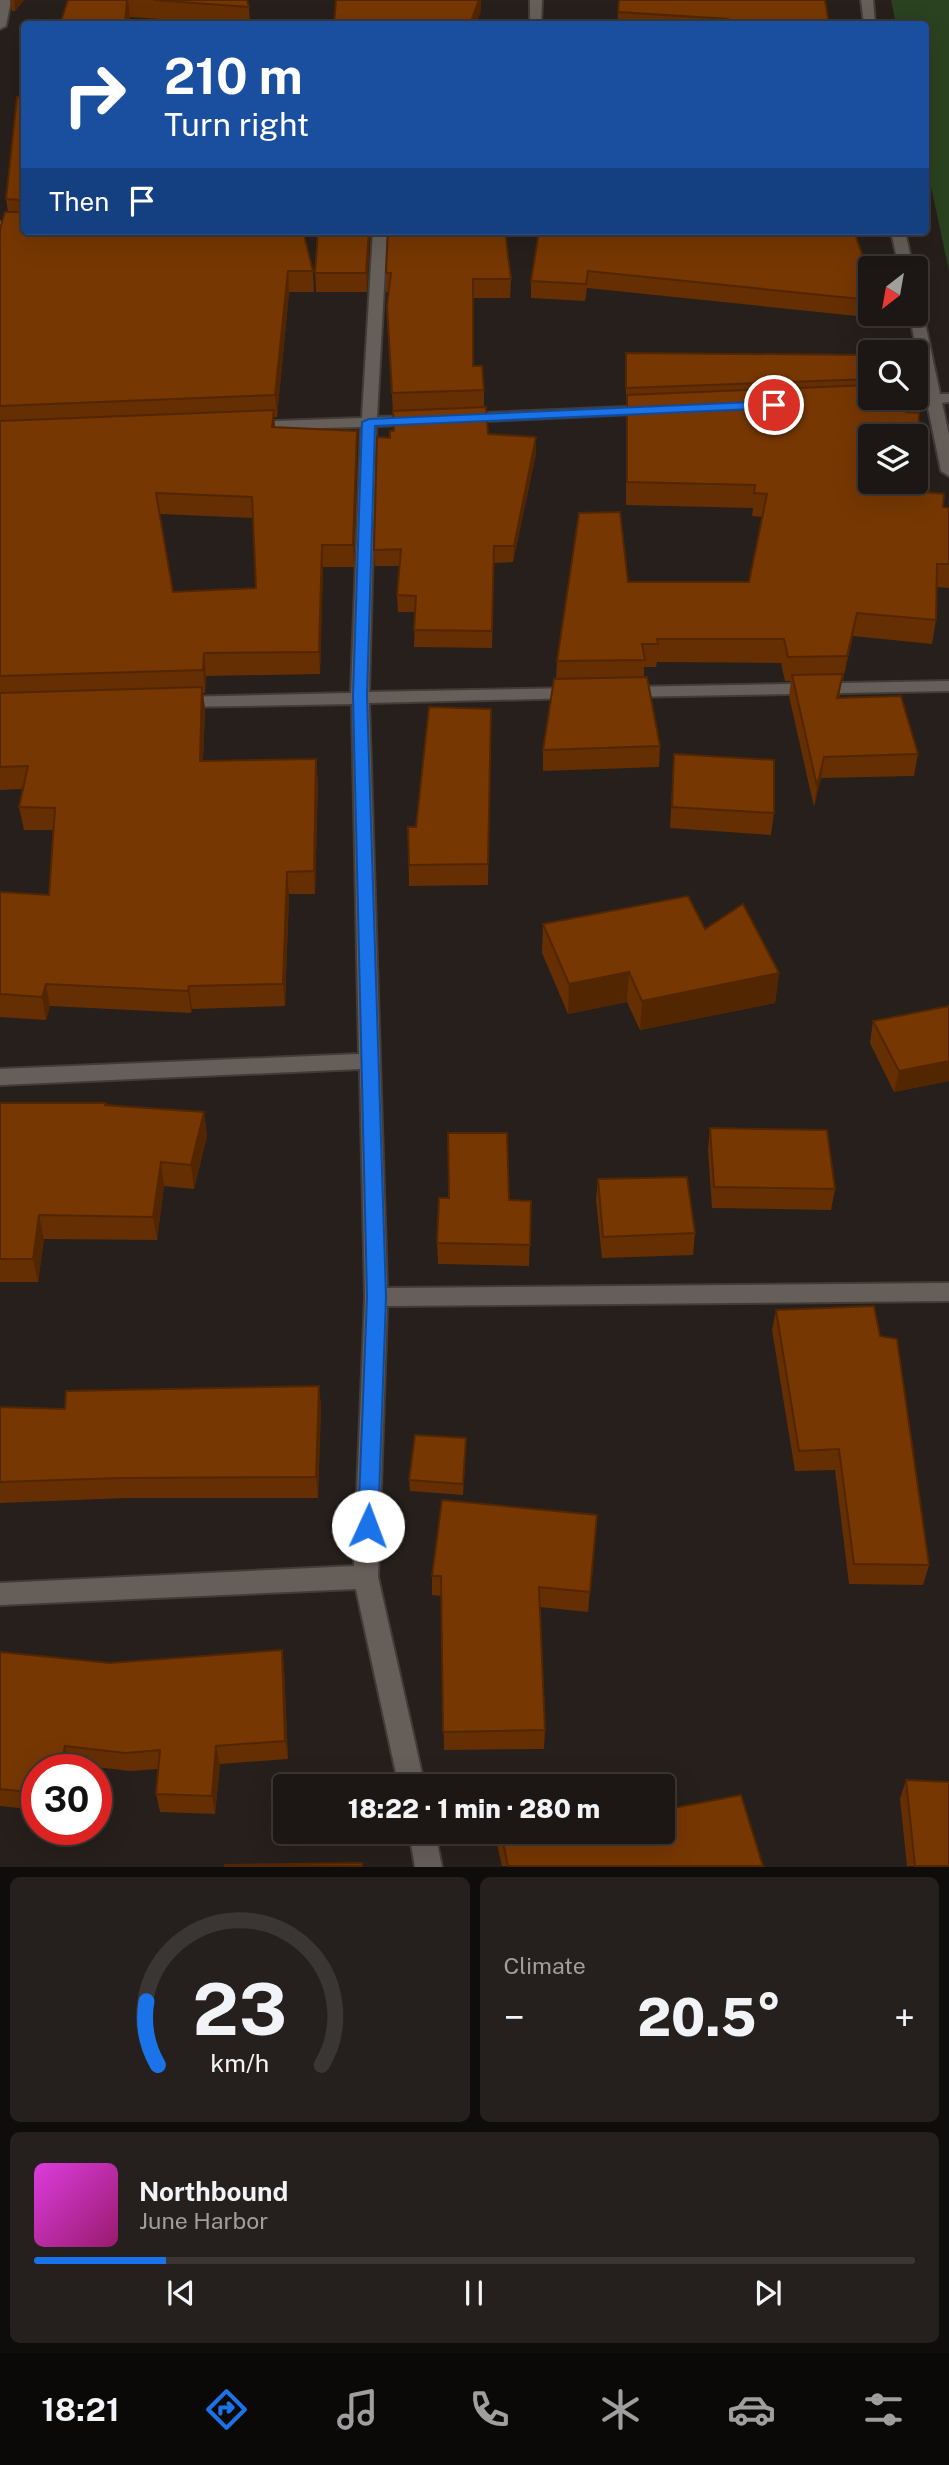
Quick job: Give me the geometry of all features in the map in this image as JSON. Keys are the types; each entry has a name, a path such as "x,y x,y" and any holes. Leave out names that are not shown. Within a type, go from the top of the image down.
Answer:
{"street":[{"path":"0,26 5,0"},
{"path":"536,0 536,21"},
{"path":"867,0 870,21"},
{"path":"0,226 21,226"},
{"path":"380,235 369,422 360,696 376,1297 366,1577 409,1774"},
{"path":"899,235 903,256"},
{"path":"920,326 942,398 949,471"},
{"path":"232,427 659,410"},
{"path":"166,702 949,686"},
{"path":"0,1077 371,1061"},
{"path":"376,1297 949,1292"},
{"path":"0,1594 366,1577"},
{"path":"424,1844 429,1867"}],"green space":[{"path":"891,0 949,0 949,271 929,177 929,21 895,21"}],"building":[{"path":"68,0 127,0 125,21 61,21"},
{"path":"154,0 247,0 249,7"},
{"path":"336,0 479,0 471,21 334,21"},
{"path":"619,0 825,0 828,21 728,21 618,12"},
{"path":"21,96 21,200 6,199 17,97"},
{"path":"5,212 21,212 21,235 304,235 313,271 288,271 275,395 0,406 0,229"},
{"path":"318,235 369,235 366,273 315,273"},
{"path":"388,235 506,235 511,279 473,279 473,366 482,366 484,390 392,393 387,306 391,273 386,273"},
{"path":"538,235 855,235 863,256 858,256 858,299 588,271 586,284 531,281"},
{"path":"626,353 858,355 858,379 626,388"},
{"path":"858,385 858,410 906,410 919,413 919,424 858,424 858,494 944,494 943,507 949,508 949,564 937,564 936,620 857,613 847,656 788,657 784,639 657,639 658,644 642,644 645,660 557,661 579,513 620,512 628,582 749,582 767,494 754,493 755,485 627,482 627,395"},
{"path":"486,407 488,434 536,437 514,546 494,546 492,631 414,630 416,596 397,595 401,549 374,550 377,437 390,438 390,431 394,431 393,411"},
{"path":"274,410 272,427 357,431 353,545 322,545 319,652 204,653 203,670 0,676 0,421","holes":["156,493 252,497 256,588 173,592"]},
{"path":"843,674 837,698 901,696 918,754 824,757 817,786 792,675"},
{"path":"647,677 660,746 543,750 554,679"},
{"path":"202,687 200,761 316,759 314,871 287,872 283,984 189,986 188,991 46,984 42,997 0,994 0,892 49,895 55,808 19,807 28,766 0,767 0,693"},
{"path":"429,707 491,709 488,864 409,865 408,827 416,827"},
{"path":"674,754 774,760 774,813 672,807"},
{"path":"688,896 705,929 743,904 779,973 642,1001 629,972 569,984 543,924"},
{"path":"949,1006 949,1061 899,1071 873,1021"},
{"path":"0,1103 106,1103 105,1105 204,1112 191,1165 161,1162 153,1217 39,1215 33,1259 0,1259"},
{"path":"710,1128 827,1130 835,1189 714,1187"},
{"path":"448,1133 507,1133 509,1200 531,1201 530,1245 437,1243 439,1198 449,1198"},
{"path":"687,1177 695,1233 603,1237 598,1179"},
{"path":"874,1306 880,1336 897,1339 929,1565 854,1564 839,1449 799,1451 776,1310"},
{"path":"319,1386 316,1477 0,1482 0,1407 65,1409 66,1391"},
{"path":"415,1435 466,1438 463,1484 409,1480"},
{"path":"442,1500 597,1515 590,1592 539,1587 545,1730 443,1732 441,1576 432,1576"},
{"path":"282,1650 285,1741 216,1746 212,1796 156,1794 160,1750 125,1753 65,1746 63,1754 21,1754 21,1791 0,1789 0,1652 110,1663"},
{"path":"906,1780 949,1782 949,1866 915,1866"},
{"path":"741,1795 763,1866 508,1866 503,1844 675,1844 675,1808"},
{"path":"362,1863 362,1866 225,1866 225,1865"}],"route":[{"path":"368,1526 376,1297 360,696 369,422 774,405"}]}
